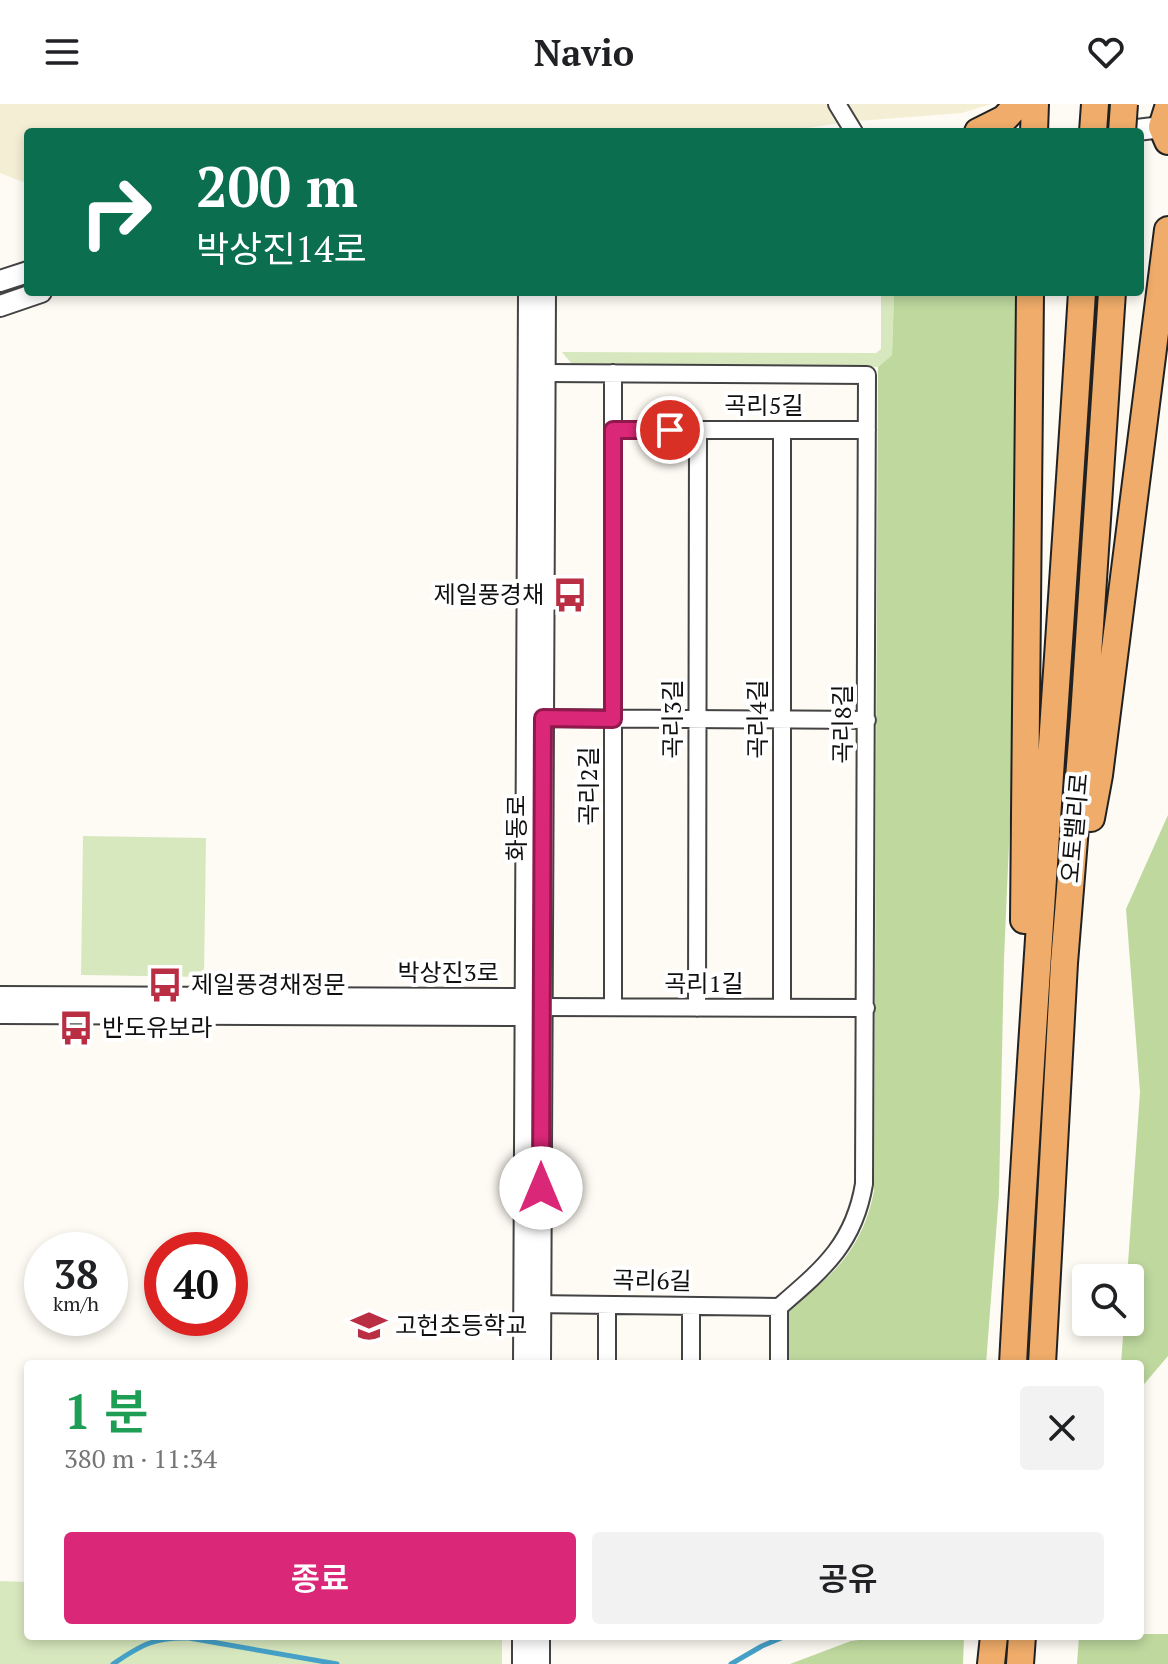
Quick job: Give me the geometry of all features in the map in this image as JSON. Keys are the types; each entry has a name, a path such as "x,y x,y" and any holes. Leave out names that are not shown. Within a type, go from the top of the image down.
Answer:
{"highway":[{"path":"986,128 1004,119 1018,104"},
{"path":"1034,128 1035,104"},
{"path":"1093,128 1095,104"},
{"path":"1121,128 1124,104"},
{"path":"1064,963 1099,775 1168,230"},
{"path":"1029,1063 1024,936 1030,296"},
{"name":"오토밸리로","path":"1013,1360 1029,1063 1047,837 1082,296"},
{"name":"오토밸리로","path":"1042,1360 1064,963 1086,700 1112,296"}],"street":[{"path":"837,104 852,128"},
{"path":"1144,128 1166,125"},
{"path":"0,281 24,273"},
{"path":"0,306 29,296"},
{"name":"화동로","path":"529,296 535,718"},
{"name":"화동로","path":"539,1360 532,1304 531,1007 545,296"},
{"name":"곡리8길","path":"545,373 867,375 866,1164 861,1205 846,1240 834,1256 779,1307"},
{"name":"곡리2길","path":"613,373 613,1007"},
{"name":"곡리5길","path":"613,430 867,430"},
{"name":"곡리3길","path":"697,1008 698,430"},
{"name":"곡리4길","path":"782,430 782,1008"},
{"path":"535,718 867,720"},
{"name":"박상진3로","path":"0,997 531,1007"},
{"name":"박상진3로","path":"0,1013 531,1007"},
{"name":"곡리1길","path":"531,1007 866,1008"},
{"name":"화동로","path":"525,1360 532,1304"},
{"name":"곡리6길","path":"532,1304 779,1307"},
{"path":"607,1305 607,1360"},
{"path":"691,1306 691,1360"},
{"path":"779,1307 779,1360"},
{"path":"523,1640 523,1664"},
{"path":"539,1640 539,1664"}],"shaded area":[{"path":"0,104 833,104 840,123 808,128 24,128 24,182 0,173"},
{"path":"842,104 991,104 962,113 858,121 851,119"}],"green space":[{"path":"881,296 894,296 892,355 878,367 571,363 562,352 876,353 881,349"},
{"path":"894,296 1020,296 1013,752 1004,959 999,1194 986,1360 788,1360 785,1326 789,1310 830,1275 855,1243 874,1191 878,367 892,355"},
{"path":"1168,815 1168,1356 1144,1384 1144,1360 1121,1360 1123,1336 1144,1336 1144,1264 1128,1264 1140,1092 1126,909"},
{"path":"83,836 206,838 204,977 81,975"},
{"path":"0,1581 24,1582 24,1640 502,1640 502,1664 0,1664"},
{"path":"1144,1634 1168,1634 1168,1664 1077,1664 1079,1640 1144,1640"},
{"path":"964,1640 963,1664 790,1664 851,1641"}],"waterway":[{"path":"113,1664 148,1644 162,1640"},
{"path":"200,1640 337,1664"},
{"path":"731,1664 776,1640"}],"place":[{"name":"제일풍경채","path":"570,595"},
{"name":"제일풍경채정문","path":"165,985"},
{"name":"반도유보라","path":"76,1028"},
{"name":"고헌초등학교","path":"369,1326"}],"route":[{"path":"541,1188 543,718 613,719 613,430 670,430"}]}
